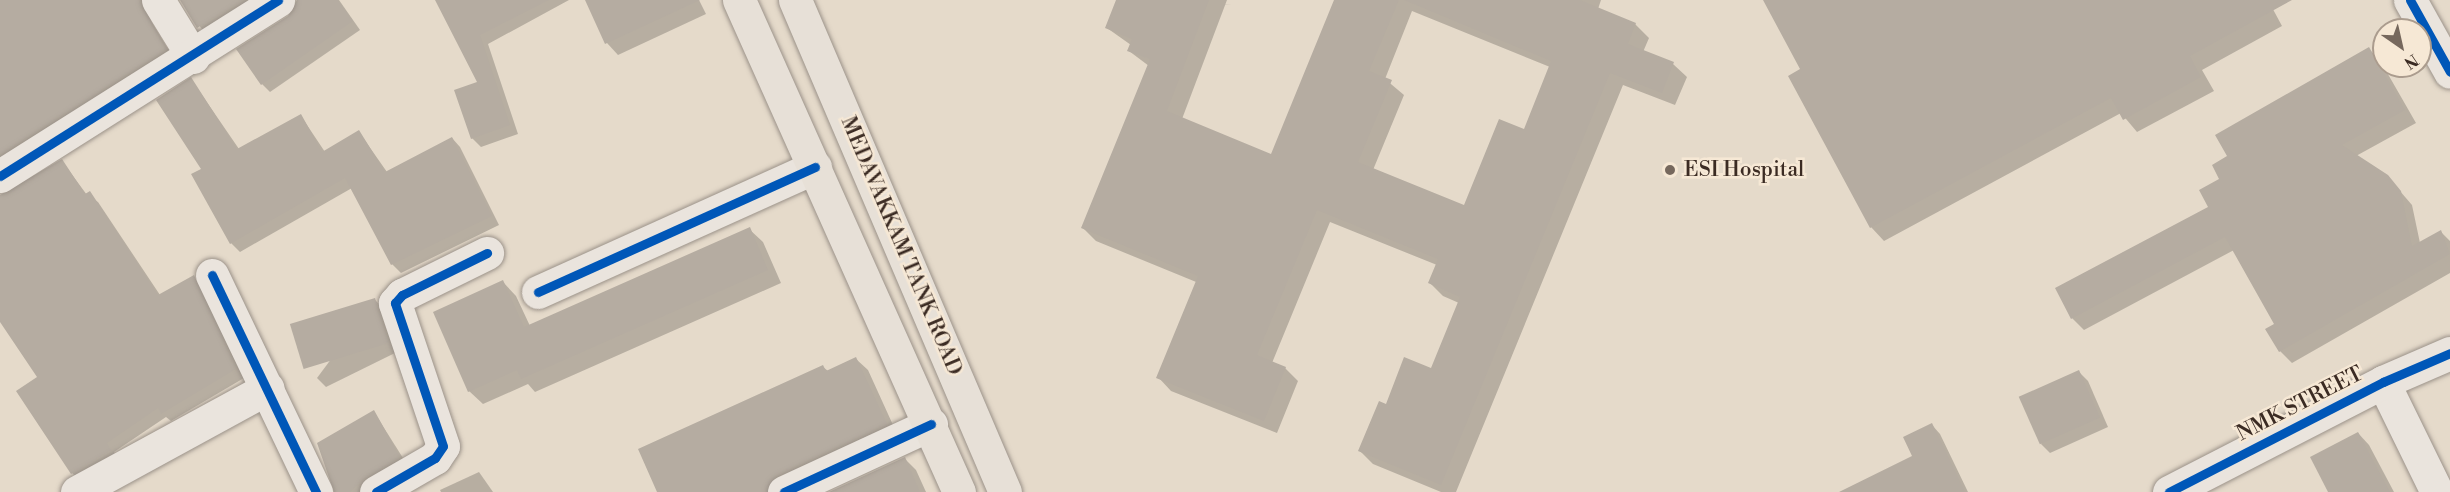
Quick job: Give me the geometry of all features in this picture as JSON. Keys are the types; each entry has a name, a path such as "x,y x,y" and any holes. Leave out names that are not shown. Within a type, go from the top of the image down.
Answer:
{"main road":[{"name":"MEDAVAKKAM TANK ROAD","path":"739,0 931,424 956,491"},
{"name":"MEDAVAKKAM TANK ROAD","path":"795,0 1005,492"}],"street":[{"path":"158,0 193,57"},
{"path":"0,176 193,57 278,0"},
{"path":"2410,0 2450,72"},
{"path":"537,292 815,167"},
{"path":"375,492 435,458 443,446 395,303 402,295 487,253"},
{"path":"212,274 316,492"},
{"name":"NMK STREET","path":"2169,492 2383,382 2450,353"},
{"path":"2383,382 2437,492"},
{"path":"77,492 268,388"},
{"path":"784,492 931,424"}],"building":[{"path":"0,0 139,0 166,49 0,154"},
{"path":"180,0 243,0 197,28"},
{"path":"297,0 338,0 353,21 261,85 236,49 288,16"},
{"path":"435,0 549,0 480,35 510,125 471,139 454,90 477,82"},
{"path":"585,0 700,0 605,44"},
{"path":"1116,0 1209,0 1167,111 1271,154 1334,0 1399,0 1369,71 1392,80 1358,162 1464,205 1499,119 1524,129 1551,61 1404,0 1580,0 1636,23 1628,44 1674,62 1662,93 1610,73 1441,485 1358,451 1379,401 1386,404 1404,357 1431,368 1460,297 1428,283 1438,259 1317,210 1257,355 1286,367 1264,421 1156,378 1198,276 1081,228 1150,59 1127,51 1132,39 1105,28"},
{"path":"1763,0 2292,0 2190,56 2201,77 2123,120 2111,98 1870,228 1788,76 1800,69"},
{"path":"2369,47 2372,52 2372,78 2387,78 2405,110 2342,145 2388,175 2401,191 2412,246 2441,230 2450,254 2279,352 2265,329 2274,324 2225,237 2071,319 2055,288 2208,207 2199,190 2219,179 2212,165 2227,156 2215,135"},
{"path":"191,77 237,149 301,114 322,152 359,130 385,172 452,137 492,216 391,265 345,178 230,244 191,174 201,169 156,100"},
{"path":"62,159 85,194 90,191 158,295 194,275 236,369 161,414 158,408 107,443 111,450 71,474 16,391 37,377 0,322 0,195"},
{"path":"750,227 768,270 521,379 517,370 468,392 433,312 503,280 524,327"},
{"path":"375,298 389,343 304,369 290,324"},
{"path":"856,357 887,424 776,475 766,492 657,492 638,449 823,365 826,371"},
{"path":"2079,370 2100,418 2040,444 2019,397"},
{"path":"374,410 400,457 367,476 350,492 334,492 317,443"},
{"path":"1932,423 1965,492 1839,492 1912,456 1903,437"},
{"path":"2358,432 2390,492 2328,492 2310,457"},
{"path":"905,457 920,492 829,492"}],"cycle path":[{"path":"0,176 278,0"},
{"path":"2410,0 2450,72"},
{"path":"538,292 815,167"},
{"path":"376,492 435,458 443,446 395,303 402,295 487,253"},
{"path":"212,275 316,492"},
{"path":"2169,492 2383,382 2450,353"},
{"path":"784,492 931,424"}],"place":[{"name":"ESI Hospital","path":"1670,170"}]}
